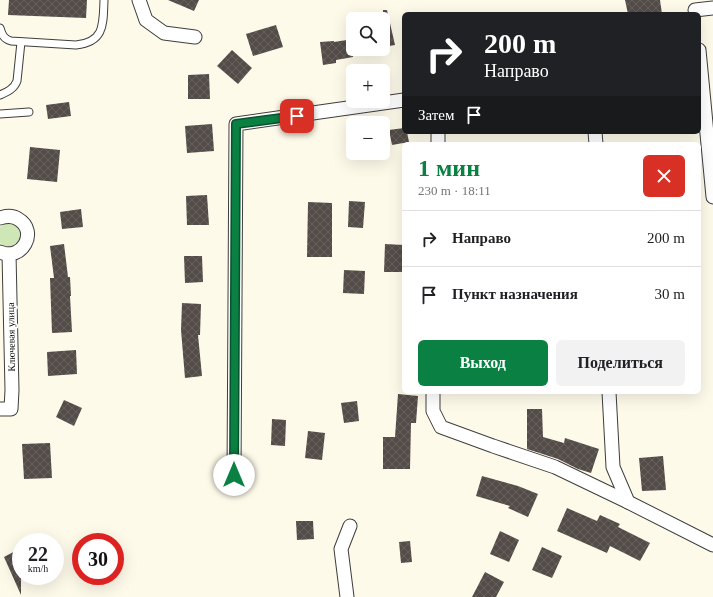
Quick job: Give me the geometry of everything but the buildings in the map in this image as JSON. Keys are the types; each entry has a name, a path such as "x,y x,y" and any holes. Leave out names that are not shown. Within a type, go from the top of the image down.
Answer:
{"street":[{"path":"139,0 146,20 164,33 195,37"},
{"path":"695,8 713,8"},
{"path":"701,65 709,125 713,197"},
{"path":"234,475 236,124 402,100"},
{"path":"0,218 8,216 16,218 22,222 28,235 22,249 16,253 5,253"},
{"name":"Ключевая улица","path":"0,409 11,409 12,390 5,253"},
{"path":"433,394 433,411 441,427 555,466 713,545"},
{"path":"609,394 612,467 628,502"},
{"path":"347,597 341,550 350,526"}],"lane":[{"path":"0,28 2,35 11,41 76,46 84,44 97,37 100,31 104,0"},
{"path":"0,95 11,90 16,85 20,42"},
{"path":"0,114 29,112"}],"green space":[{"path":"9,223 16,226 20,235 16,244 6,246 0,243 0,227"}],"route":[{"path":"234,475 236,124 297,116"}]}
